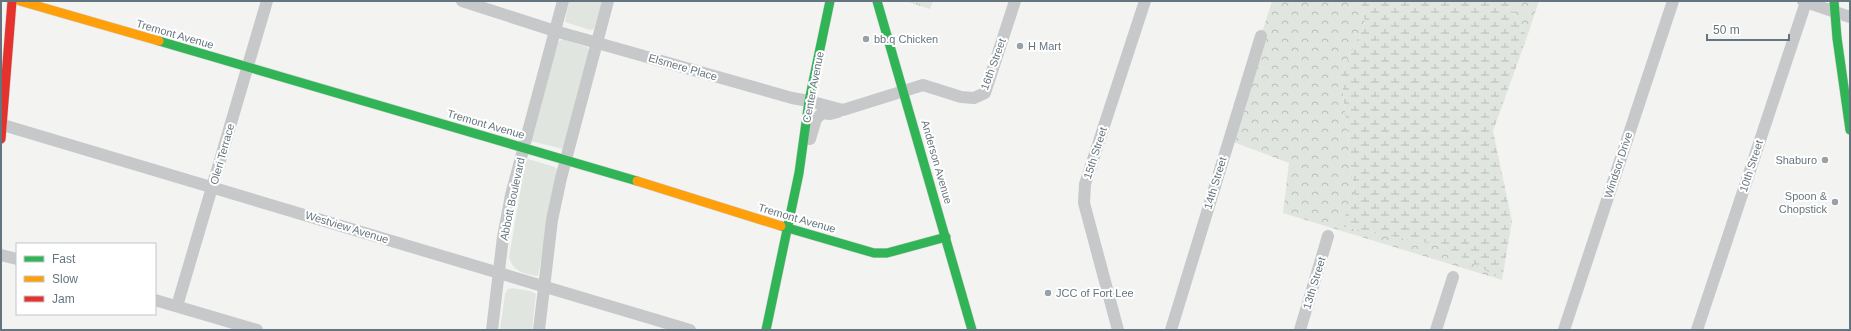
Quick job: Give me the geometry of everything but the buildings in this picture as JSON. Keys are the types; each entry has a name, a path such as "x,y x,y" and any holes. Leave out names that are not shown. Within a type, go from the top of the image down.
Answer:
{"street":[{"path":"1,139 12,1"},
{"name":"Tremont Avenue","path":"20,1 566,159 787,228 874,253 887,253 946,237"},
{"name":"Oleri Terrace","path":"177,306 267,1"},
{"name":"Elsmere Place","path":"462,1 555,31 792,98 808,100 843,110"},
{"name":"Abbott Boulevard","path":"492,330 508,209 523,147 563,1"},
{"path":"539,330 552,220 566,159 608,1"},
{"name":"Center Avenue","path":"799,173 808,100 830,1"},
{"name":"16th Street","path":"904,90 922,85 961,97 974,98 985,93 1015,1"},
{"name":"15th Street","path":"1118,330 1084,203 1085,184 1145,1"},
{"name":"Windsor Drive","path":"1564,330 1673,1"},
{"name":"Anderson Avenue","path":"878,2 972,330"},
{"path":"1804,2 1834,6 1850,17"},
{"name":"10th Street","path":"1697,330 1804,2"},
{"path":"1834,6 1850,130"},
{"name":"14th Street","path":"1171,330 1261,36"},
{"path":"843,110 904,90"},
{"name":"Center Avenue","path":"766,330 799,173 816,119 822,113 830,114 843,110"},
{"name":"Westview Avenue","path":"3,125 690,330"},
{"name":"13th Street","path":"1300,330 1328,236"},
{"path":"1,255 16,260"},
{"path":"1436,330 1453,277"},
{"path":"156,300 257,330"}],"green space":[{"path":"569,1 602,1 594,29 590,30 565,22"},
{"path":"905,1 933,1 930,9"},
{"path":"1272,1 1361,1 1365,22 1341,75 1355,201 1339,226 1443,246 1502,280 1283,213 1289,163 1228,140"},
{"path":"1361,1 1507,1 1527,37 1493,131 1512,221 1502,280 1443,246 1338,226 1355,201 1341,75 1365,22"},
{"path":"1507,1 1539,1 1527,37"},
{"path":"563,39 587,47 589,50 563,149 531,141 558,42"},
{"path":"528,159 555,167 557,170 538,276 529,275 516,269 509,257 525,164"},
{"path":"512,288 530,291 536,294 532,330 500,330 505,294 508,289"}],"traffic: fast":[{"path":"766,330 799,173 809,101 830,1"},
{"path":"877,1 972,330"},
{"path":"1834,1 1837,38 1850,130"},
{"path":"159,41 637,181"},
{"path":"781,226 874,253 887,253 946,237"}],"traffic: slow":[{"path":"20,1 159,41"},
{"path":"637,181 781,226"}],"traffic: jam":[{"path":"1,139 12,1"}],"place":[{"name":"bb.q Chicken","path":"866,39"},
{"name":"H Mart","path":"1020,46"},
{"name":"Shaburo","path":"1825,160"},
{"name":"Spoon & Chopstick","path":"1835,202"},
{"name":"JCC of Fort Lee","path":"1048,293"}]}
